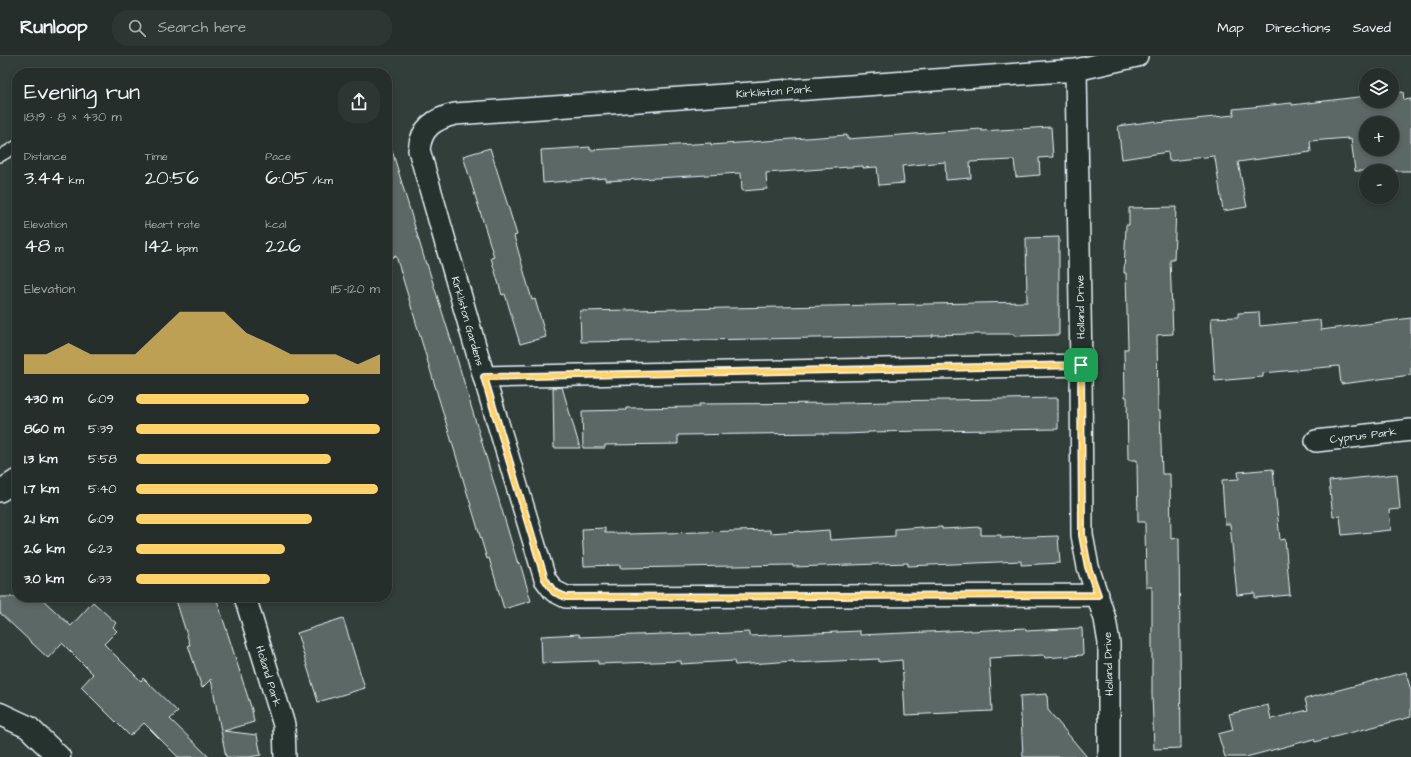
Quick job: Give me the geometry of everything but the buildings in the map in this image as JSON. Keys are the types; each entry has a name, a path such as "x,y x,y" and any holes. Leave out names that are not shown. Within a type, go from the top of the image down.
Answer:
{"street":[{"name":"Kirkliston Park","path":"420,139 430,125 441,117 455,114 1076,70 1137,56"},
{"name":"Holland Drive","path":"1076,70 1082,535 1088,567 1105,619 1109,643 1109,757"},
{"name":"Kirkliston Gardens","path":"420,139 419,150 421,160 484,377 545,579 554,592 566,597 1098,595"},
{"path":"484,377 1081,365"},
{"name":"Cyprus Park","path":"1316,441 1411,430"},
{"path":"0,491 12,483"},
{"name":"Holland Park","path":"247,602 284,725 285,757"},
{"path":"0,714 28,726 59,757"}],"lane":[{"path":"0,156 12,149"}],"route":[{"path":"1081,365 1082,535 1088,567 1098,595 566,597 554,592 545,579 484,377 962,367 1081,365"}]}
